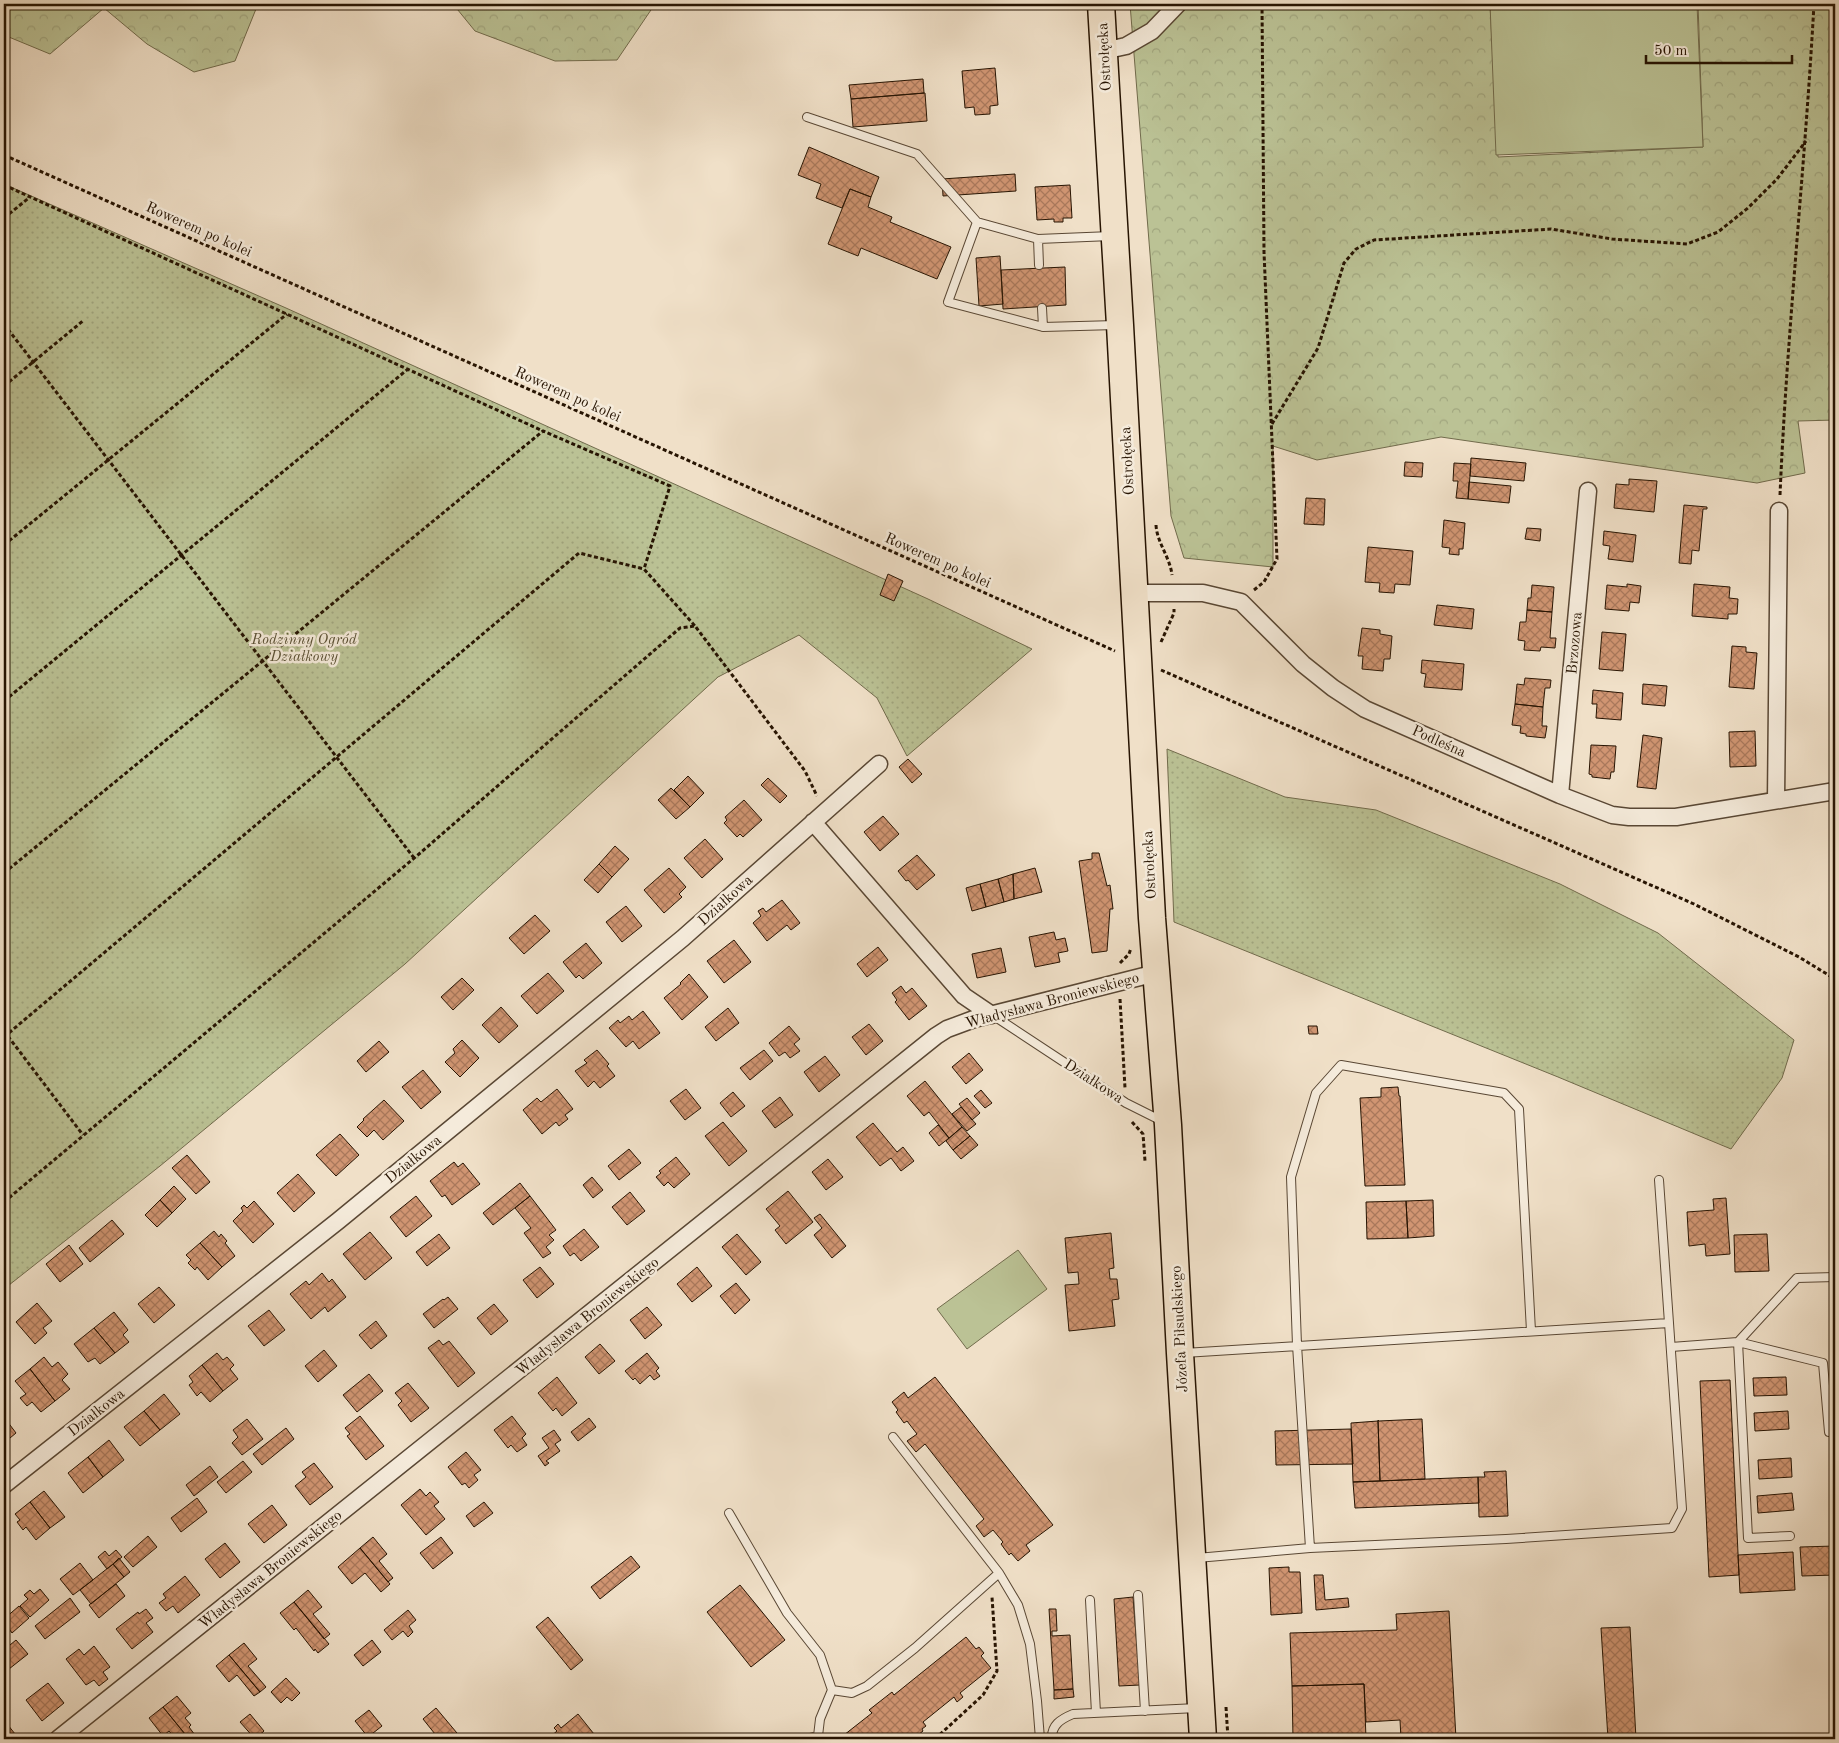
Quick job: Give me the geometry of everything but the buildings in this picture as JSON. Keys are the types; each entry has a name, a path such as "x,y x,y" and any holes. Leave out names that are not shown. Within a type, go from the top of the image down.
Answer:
{"main road":[{"name":"Ostrołęcka","path":"1101,4 1116,235 1152,918"},
{"name":"Józefa Piłsudskiego","path":"1152,918 1168,1125 1203,1739"}],"street":[{"path":"1103,51 1126,46 1152,31 1178,4"},
{"name":"Brzozowa","path":"1560,795 1588,491"},
{"path":"1776,800 1779,510"},
{"path":"1134,593 1203,593 1241,602"},
{"name":"Podleśna","path":"1241,602 1304,664 1333,688 1365,709 1560,795 1612,815 1652,818 1676,817 1835,791"},
{"name":"Działkowa","path":"4,1485 338,1221 683,938 879,764"},
{"name":"Działkowa","path":"819,817 964,996 992,1015"},
{"name":"Władysława Broniewskiego","path":"58,1739 936,1036 962,1023 1156,973"}],"lane":[{"path":"807,117 917,154 977,222 1038,239 1116,235"},
{"path":"977,222 948,302 1043,327 1120,325"},
{"path":"1038,239 1040,266"},
{"path":"1042,308 1043,327"},
{"name":"Działkowa","path":"992,1015 1126,1103 1168,1125"},
{"path":"1310,1548 1297,1345 1291,1177 1316,1093 1341,1065 1504,1093 1519,1109 1531,1331"},
{"path":"1193,1558 1310,1548 1506,1539 1672,1528 1682,1509 1659,1180"},
{"path":"1790,1536 1748,1538 1738,1342 1797,1278 1835,1277"},
{"path":"1180,1353 1669,1323"},
{"path":"1671,1347 1738,1342 1823,1363 1829,1432 1835,1432"},
{"path":"893,1437 999,1573 1018,1605 1030,1644 1038,1701 1040,1739"},
{"path":"729,1513 787,1613 820,1655 832,1690 820,1719 819,1737 805,1739"},
{"path":"832,1690 852,1693 867,1686 916,1648 999,1573"},
{"path":"1138,1595 1145,1711"},
{"path":"1090,1600 1096,1713"},
{"path":"1052,1739 1052,1732 1059,1720 1073,1714 1201,1708"}],"path":[{"path":"1241,602 1264,582 1277,559 1264,252 1262,4"},
{"path":"1779,510 1786,376 1806,140 1814,4"},
{"path":"1272,424 1318,348 1344,263 1356,249 1374,240 1552,229 1612,239 1686,244 1718,232 1748,208 1777,179 1806,140"},
{"name":"Rowerem po kolei","path":"4,155 1124,655"},
{"path":"4,185 543,431 670,486 644,569"},
{"path":"4,218 30,197"},
{"path":"4,545 287,314"},
{"path":"4,386 84,320"},
{"path":"4,324 414,858"},
{"path":"4,701 408,369"},
{"path":"4,873 543,431"},
{"path":"5,1036 579,553 644,569 695,626 805,771 819,817"},
{"path":"1160,645 1174,613 1175,593"},
{"path":"4,1202 414,858 680,628 695,626"},
{"path":"1155,668 1694,904 1800,957 1835,979"},
{"path":"1132,940 1129,954 1115,967 1119,983 1128,1118 1143,1134 1145,1164"},
{"path":"4,1031 5,1036 83,1135"},
{"path":"935,1739 983,1695 997,1671 991,1579"}],"green space":[{"path":"4,4 258,4 235,61 194,72 147,44 104,8 50,54 4,35"},
{"path":"453,4 655,4 617,60 555,61 475,31"},
{"path":"1130,4 1490,4 1498,157 1703,147 1698,4 1835,4 1835,420 1798,421 1805,473 1757,483 1441,437 1317,460 1273,446 1273,567 1184,558 1171,516"},
{"path":"1490,4 1697,4 1703,147 1496,155"},
{"name":"Rodzinny Ogród Działkowy","path":"4,184 286,308 928,599 1032,649 907,756 877,698 799,635 718,677 405,964 160,1166 4,1289"},
{"path":"1167,749 1285,797 1376,810 1560,884 1658,933 1794,1040 1782,1078 1731,1149 1174,922"},
{"path":"1018,1250 1047,1289 967,1349 937,1309"}]}
